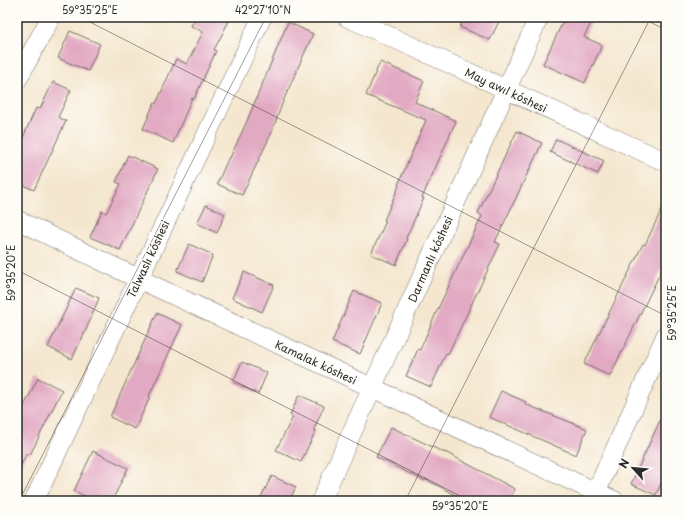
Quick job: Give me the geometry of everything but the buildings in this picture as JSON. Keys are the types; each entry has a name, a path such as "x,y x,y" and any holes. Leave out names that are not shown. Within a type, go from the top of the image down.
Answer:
{"street":[{"path":"17,80 51,17"},
{"name":"Talwaslı kóshesi","path":"34,501 262,17"},
{"name":"May awıl kóshesi","path":"347,17 666,162"},
{"name":"Darmanlı kóshesi","path":"321,501 539,17"},
{"name":"Kamalak kóshesi","path":"17,220 139,279 615,501"},
{"path":"596,492 666,335"}]}
